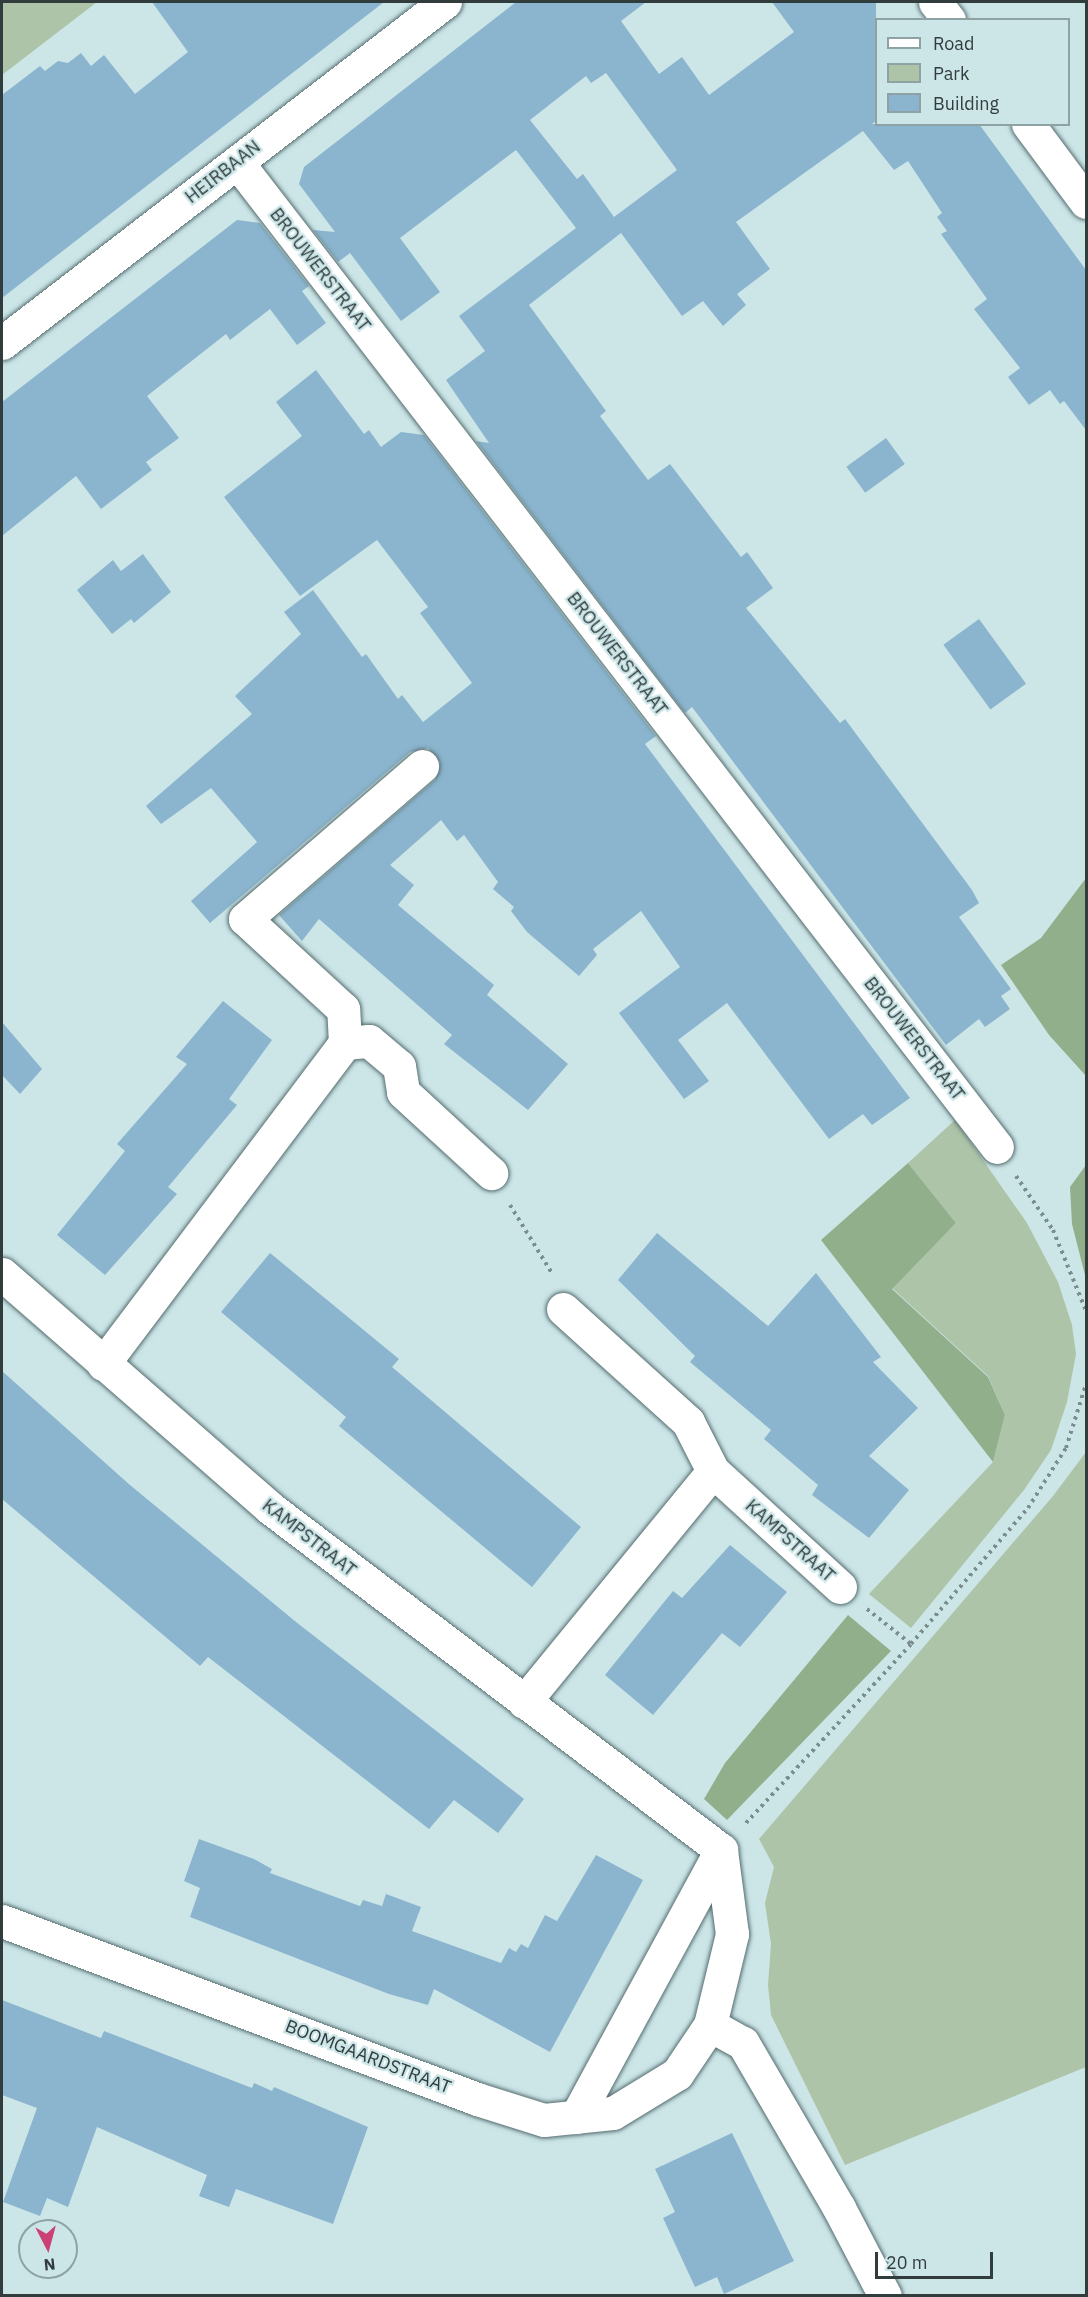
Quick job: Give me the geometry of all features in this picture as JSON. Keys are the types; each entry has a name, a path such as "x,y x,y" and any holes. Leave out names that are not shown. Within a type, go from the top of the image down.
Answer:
{"street":[{"name":"HEIRBAAN","path":"2,343 445,2"},
{"path":"935,2 947,18"},
{"path":"1029,126 1086,202"},
{"name":"BROUWERSTRAAT","path":"237,162 997,1147"},
{"path":"103,1364 345,1043 343,1009 245,919 422,766"},
{"path":"345,1043 369,1041 399,1066 403,1092 491,1173"},
{"name":"KAMPSTRAAT","path":"2,1274 270,1508 721,1850"},
{"name":"KAMPSTRAAT","path":"563,1309 688,1422 713,1471 840,1587"},
{"path":"524,1702 713,1471"},
{"path":"576,2117 721,1850"},
{"name":"BOOMGAARDSTRAAT","path":"2,1921 477,2099 544,2120 576,2117 613,2113 677,2074 710,2025 732,1934 721,1850"},
{"path":"710,2025 743,2043 885,2295"}],"path":[{"path":"997,1147 1053,1230 1086,1311"},
{"path":"491,1173 568,1301 563,1309"},
{"path":"721,1850 911,1644 1028,1508 1066,1449 1086,1384"},
{"path":"840,1587 911,1644"}],"green space":[{"path":"2,2 97,2 2,75"},
{"path":"1086,878 1086,1076 1049,1035 1001,965 1041,938"},
{"path":"955,1120 1027,1223 1058,1282 1072,1325 1076,1354 1067,1402 1051,1450 1024,1490 911,1628 869,1594 993,1462 1005,1415 988,1376 892,1288 956,1223 908,1163"},
{"path":"908,1163 956,1223 892,1289 988,1377 1005,1415 993,1462 821,1240"},
{"path":"1086,1165 1086,1279 1072,1224 1070,1187"},
{"path":"1086,1452 1086,2067 845,2165 771,2015 768,1985 771,1944 765,1903 774,1867 759,1839 1053,1496"},
{"path":"848,1615 891,1651 727,1820 704,1799 725,1763"}],"building":[{"path":"152,2 384,2 2,298 2,95 40,66 45,71 58,61 68,63 81,53 91,66 104,55 135,94 188,52"},
{"path":"516,2 646,2 621,21 659,74 682,57 709,95 794,32 772,2 876,2 875,122 872,124 875,126 980,126 1086,270 1086,430 1064,401 1060,404 1050,390 1029,405 1008,377 1020,368 974,309 987,299 941,234 947,231 937,217 942,213 908,161 894,170 863,131 736,222 770,269 737,294 746,305 723,326 703,301 682,316 621,233 529,305 606,411 600,416 648,480 670,464 741,557 747,552 773,588 746,608 840,723 845,719 972,890 979,903 959,917 1011,989 1001,996 1010,1009 985,1027 979,1019 946,1045 692,707 685,713 476,441 489,443 446,380 485,351 459,316 576,228 516,150 400,238 440,292 401,321 350,253 338,262 313,230 335,232 299,184 304,167","holes":["606,73 677,170 614,217 583,174 577,179 530,120 586,76 591,83"]},
{"path":"237,220 260,223 309,286 302,291 326,323 297,345 270,309 230,340 226,334 147,396 179,438 146,462 152,470 101,509 76,476 2,536 2,402"},
{"path":"316,370 364,434 369,430 381,447 401,432 424,435 656,736 645,744 910,1098 872,1125 863,1114 829,1139 727,1003 678,1040 709,1081 684,1099 619,1013 680,967 641,911 593,949 597,955 579,976 527,932 511,911 514,907 493,889 498,882 464,835 457,841 441,820 390,865 414,885 398,905 494,985 487,995 568,1064 528,1110 444,1044 452,1035 319,919 302,941 279,915 435,780 440,762 428,748 410,752 210,923 191,901 257,842 211,788 161,824 146,806 252,714 235,696 301,634 284,612 313,590 362,657 366,654 398,699 402,695 423,722 472,683 420,613 428,607 377,540 300,596 224,497 302,436 276,402"},
{"path":"886,438 905,464 865,493 846,467"},
{"path":"143,554 171,592 134,623 131,619 112,634 77,590 113,560 121,571"},
{"path":"979,619 1026,684 990,710 943,645"},
{"path":"223,1001 272,1040 229,1099 237,1105 168,1187 177,1194 105,1275 57,1235 125,1151 117,1144 187,1064 176,1057"},
{"path":"2,1022 42,1069 20,1094 2,1075"},
{"path":"657,1233 768,1326 816,1273 881,1357 873,1362 918,1408 869,1456 909,1490 869,1538 812,1495 818,1485 764,1439 771,1430 690,1362 695,1356 618,1280"},
{"path":"270,1253 399,1359 392,1367 581,1527 532,1587 339,1426 346,1417 221,1312"},
{"path":"2,1371 130,1485 296,1622 524,1799 498,1833 454,1800 429,1829 208,1657 200,1666 2,1499"},
{"path":"730,1545 787,1592 740,1647 722,1633 653,1715 605,1675 673,1591 682,1598"},
{"path":"199,1839 254,1859 272,1869 270,1873 360,1906 363,1900 382,1906 386,1894 421,1907 412,1931 501,1963 509,1948 516,1952 521,1944 528,1948 545,1915 557,1921 596,1855 643,1880 550,2052 434,1989 428,2005 389,1994 190,1917 200,1888 184,1881"},
{"path":"2,2000 101,2038 104,2031 252,2088 254,2083 272,2091 274,2087 368,2127 333,2224 236,2189 229,2207 199,2196 207,2175 97,2127 68,2207 47,2198 40,2216 3,2202 37,2108 2,2095"},
{"path":"732,2133 794,2261 724,2294 717,2277 695,2287 663,2218 675,2212 655,2169"}]}
